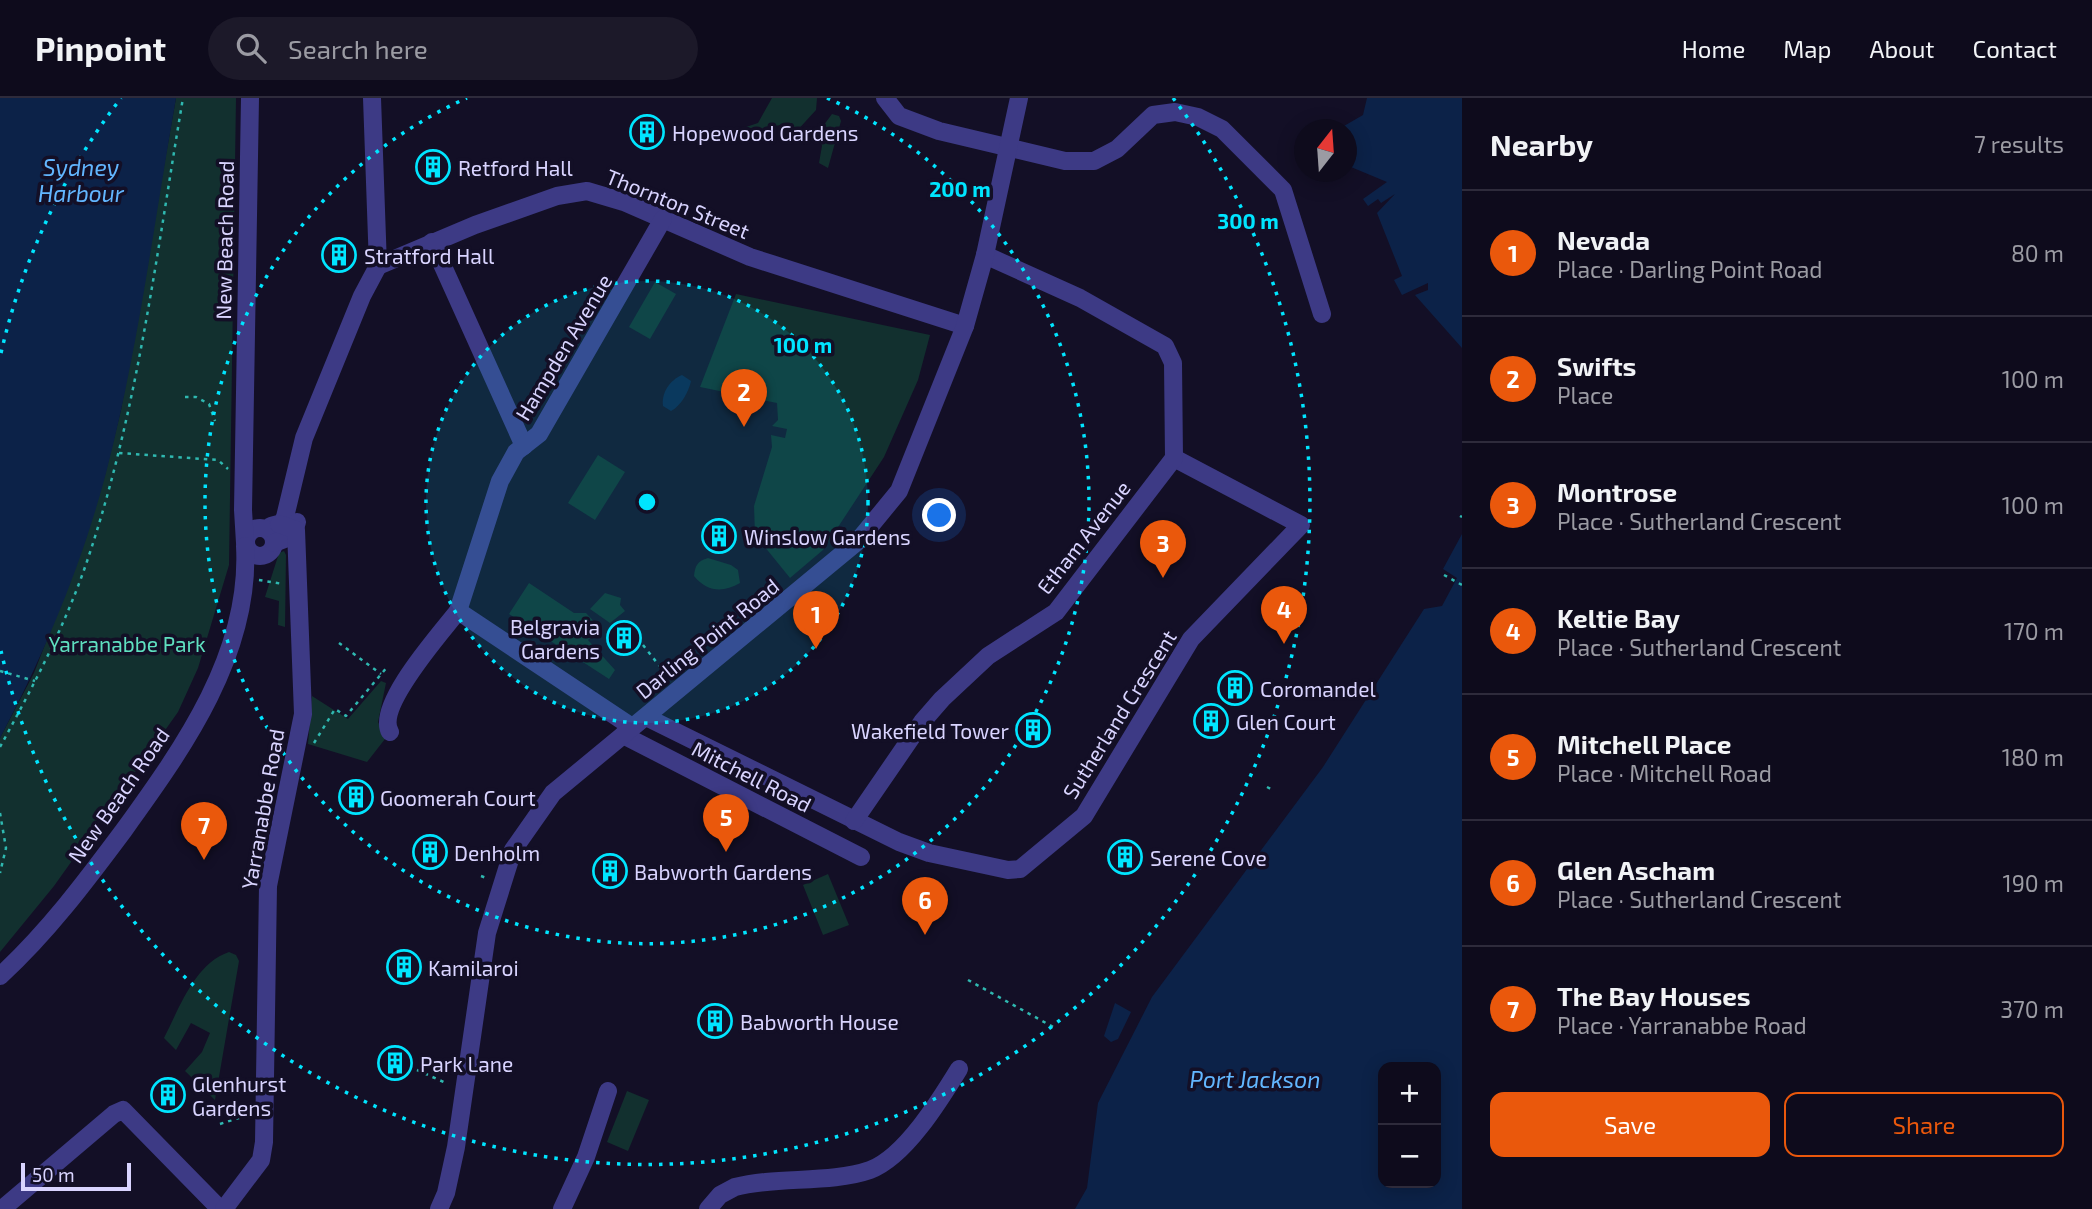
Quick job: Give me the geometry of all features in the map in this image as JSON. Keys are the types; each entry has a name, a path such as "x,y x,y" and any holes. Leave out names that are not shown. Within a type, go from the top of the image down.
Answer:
{"street":[{"name":"New Beach Road","path":"237,618 245,574 245,545 237,471 250,98"},
{"name":"Yarranabbe Road","path":"221,1209 255,1170 261,1160 264,1142 268,886 303,714 275,534 308,425 362,296 378,266 372,98"},
{"path":"885,98 899,116 939,131 1065,161 1094,161 1117,149 1153,115 1175,112 1198,117 1222,129 1283,190 1322,314"},
{"path":"899,116 903,98"},
{"name":"Darling Point Road","path":"439,1209 446,1193 456,1147 487,933 513,850 553,793 858,541 898,491 965,326 985,255 1019,98"},
{"name":"Thornton Street","path":"378,266 432,242 557,195 579,191 609,196 750,257 965,326"},
{"name":"Hampden Avenue","path":"390,732 387,719 394,698 458,611 493,498 512,458 539,434 663,219"},
{"path":"432,242 524,446"},
{"path":"985,255 1080,298 1165,345 1173,363 1174,458"},
{"name":"Sutherland Crescent","path":"854,821 929,853 1008,870 1020,869 1084,816 1191,639 1301,525 1174,458"},
{"name":"Etham Avenue","path":"854,821 922,722 942,699 988,656 1056,612 1174,458"},
{"name":"New Beach Road","path":"0,976 67,905 177,752 217,681 237,618 275,534 251,507 237,471"},
{"path":"255,530 275,534 256,555 248,552 245,545 255,530"},
{"path":"458,611 634,727 854,821"},
{"name":"Mitchell Road","path":"634,727 861,857"},
{"path":"708,1209 720,1195 735,1186 843,1175 878,1166 918,1130 959,1069"},
{"path":"562,1209 586,1157 608,1091"},
{"path":"2,1209 114,1114 123,1110 132,1116 221,1209"}],"path":[{"path":"0,747 35,681 83,573 119,453 127,423 183,98"},
{"path":"185,397 196,397 209,404 216,421 209,423"},
{"path":"119,453 218,460 237,471"},
{"path":"1444,575 1462,585"},
{"path":"269,582 284,584"},
{"path":"339,643 381,674"},
{"path":"643,645 679,690"},
{"path":"317,737 335,709 346,716 388,666"},
{"path":"0,671 35,681"},
{"path":"0,814 6,848 0,873"},
{"path":"968,980 1055,1028"},
{"path":"417,1070 446,1083"},
{"path":"220,1124 258,1111"}],"green space":[{"name":"Yarranabbe Park","path":"176,98 236,98 229,565 198,668 178,712 54,886 0,952 0,738 34,673 85,541 105,475 121,410"},
{"path":"772,98 817,98 816,110 794,134 782,125 765,127 763,131 746,127 758,123"},
{"path":"832,114 839,116 841,121 828,168 819,163 822,146 818,133"},
{"path":"655,282 676,294 650,339 629,327"},
{"path":"736,294 930,335 918,380 884,457 823,550 790,578 755,535 754,506 772,447 771,435 785,438 787,429 772,426 778,420 777,403 700,387"},
{"path":"598,455 625,472 595,520 568,503"},
{"path":"284,551 285,627 278,625 279,601 265,597 279,553"},
{"path":"708,558 738,570 740,583 721,589 704,585 694,576 699,562"},
{"path":"529,583 574,613 586,613 600,628 588,640 615,670 609,679 509,614"},
{"path":"605,593 621,598 620,605 625,611 610,623 590,609"},
{"path":"381,681 386,683 378,722 385,739 367,762 308,744 312,696 348,719"},
{"path":"828,874 849,925 823,935 803,885"},
{"path":"229,952 236,955 239,961 215,1100 185,1071 202,1052 210,1033 191,1023 176,1050 164,1038 197,976 217,958"},
{"path":"627,1091 649,1100 628,1151 607,1142"}],"water":[{"name":"Sydney Harbour","path":"0,98 176,98 136,333 106,473 74,575 32,674 0,738"},
{"path":"1367,98 1462,98 1462,348 1415,295 1428,290 1428,283 1402,295 1394,280 1402,276 1377,213 1395,194 1381,203 1378,199 1368,206 1363,199 1387,182 1357,170 1356,119 1363,115"},
{"path":"682,375 691,381 690,385 681,402 671,411 663,406 663,396 670,384"},
{"name":"Port Jackson","path":"1462,534 1462,1209 1075,1209 1087,1188 1098,1103 1152,997 1323,767 1424,609 1442,606 1457,578 1443,569"},
{"path":"1115,1003 1131,1012 1118,1039 1111,1042 1104,1036"}],"place":[{"name":"Hopewood Gardens","path":"647,132"},
{"name":"Retford Hall","path":"433,167"},
{"name":"Stratford Hall","path":"339,255"},
{"name":"Swifts","path":"744,427"},
{"name":"Winslow Gardens","path":"719,536"},
{"name":"Montrose","path":"1163,578"},
{"name":"Belgravia Gardens","path":"624,638"},
{"name":"Keltie Bay","path":"1284,644"},
{"name":"Nevada","path":"816,649"},
{"name":"Coromandel","path":"1235,688"},
{"name":"Glen Court","path":"1211,721"},
{"name":"Wakefield Tower","path":"1033,730"},
{"name":"Goomerah Court","path":"356,797"},
{"name":"Denholm","path":"430,852"},
{"name":"Mitchell Place","path":"726,852"},
{"name":"Serene Cove","path":"1125,857"},
{"name":"The Bay Houses","path":"204,860"},
{"name":"Babworth Gardens","path":"610,871"},
{"name":"Glen Ascham","path":"925,935"},
{"name":"Kamilaroi","path":"404,967"},
{"name":"Babworth House","path":"715,1021"},
{"name":"Park Lane","path":"395,1063"},
{"name":"Glenhurst Gardens","path":"168,1095"}]}
